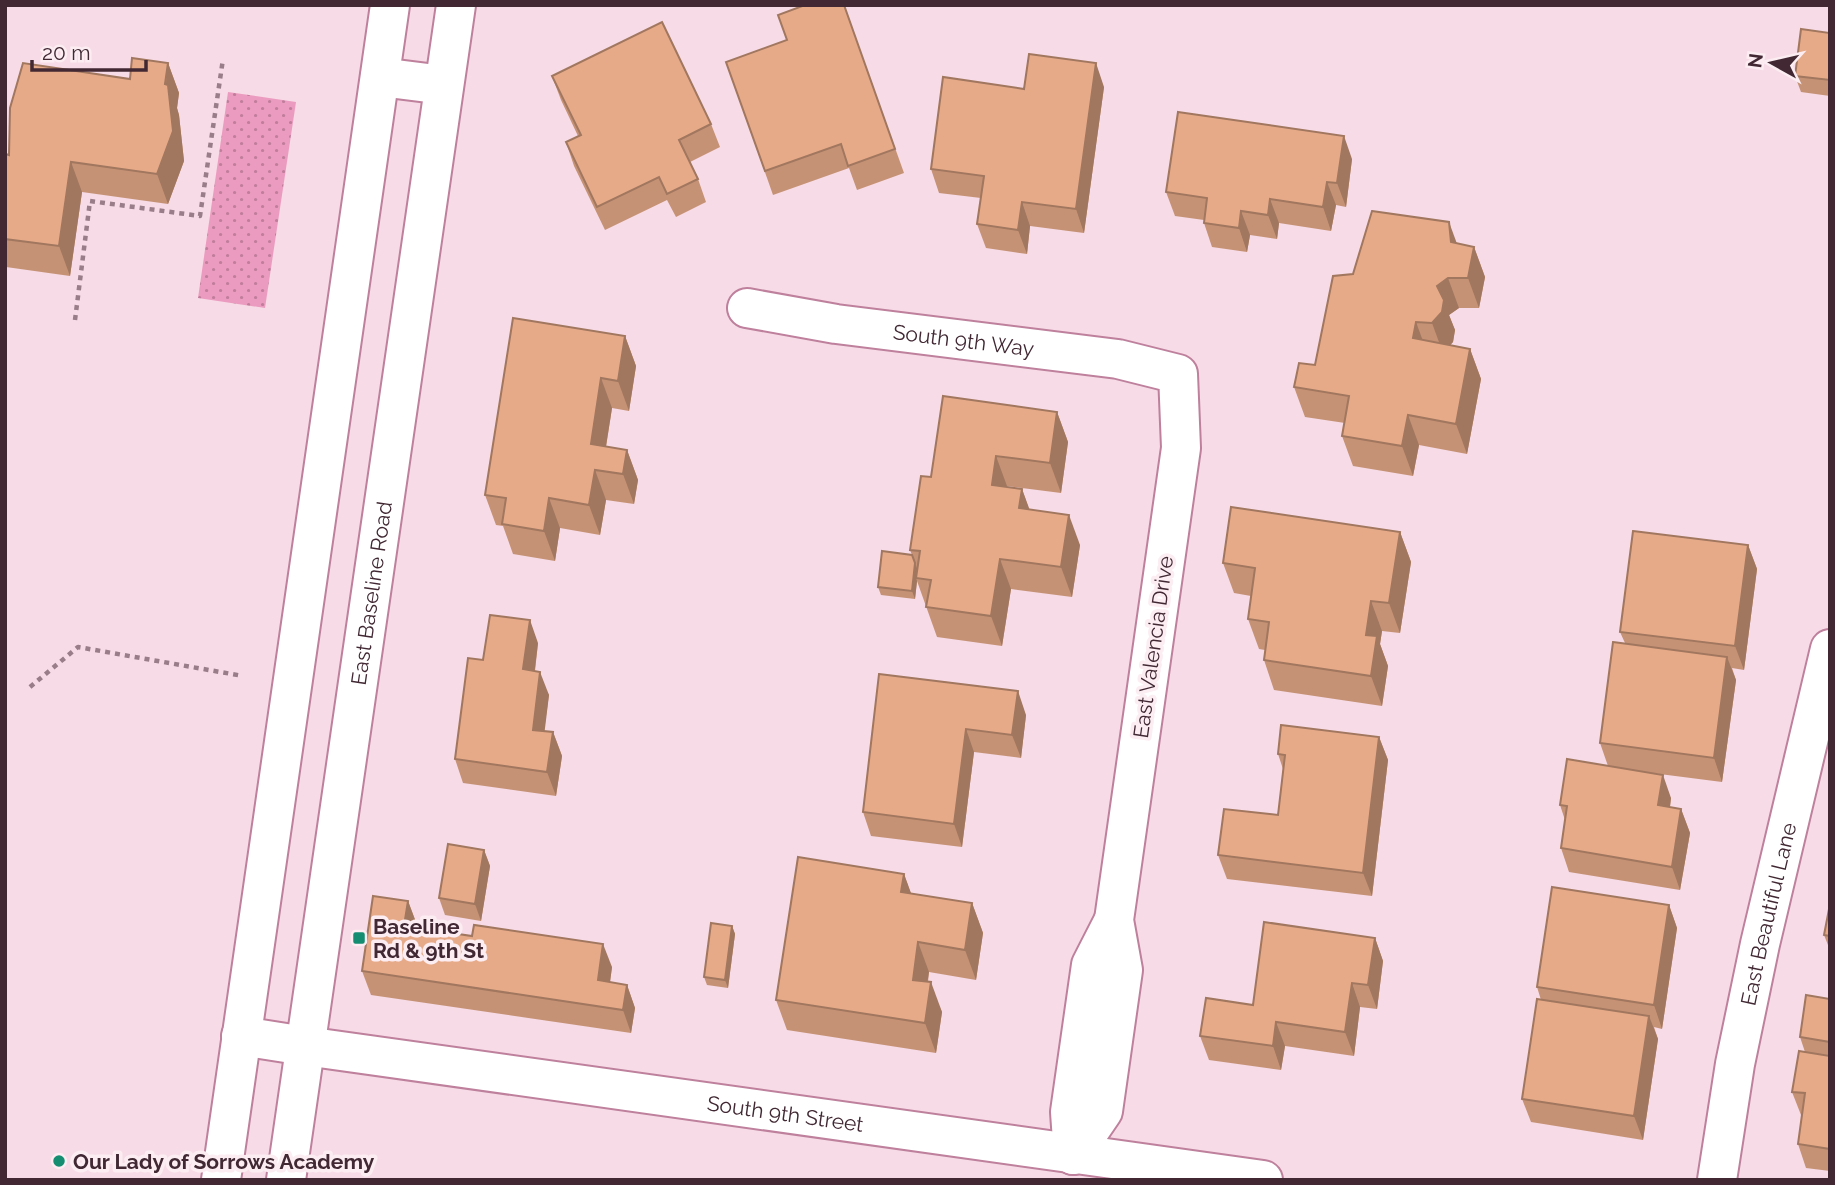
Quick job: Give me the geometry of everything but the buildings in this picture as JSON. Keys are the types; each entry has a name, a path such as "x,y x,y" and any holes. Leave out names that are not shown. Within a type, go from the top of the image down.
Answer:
{"street":[{"path":"220,1180 390,5"},
{"name":"East Baseline Road","path":"286,1180 456,5"},
{"path":"380,77 444,85"},
{"name":"South 9th Way","path":"747,308 836,324 1118,359 1178,374"},
{"name":"East Valencia Drive","path":"1073,1155 1103,1111 1123,970 1114,920 1181,448 1178,374"},
{"name":"East Beautiful Lane","path":"1717,1180 1735,1064 1760,944 1830,649"},
{"name":"South 9th Street","path":"241,1036 1263,1180"}],"path":[{"path":"75,320 90,201 200,216 223,59"},
{"path":"30,687 78,648 243,676"}],"shaded area":[{"path":"228,92 296,102 265,308 198,298"}],"place":[{"name":"Baseline Rd & 9th St","path":"359,938"},
{"name":"Our Lady of Sorrows Academy","path":"59,1161"}]}
